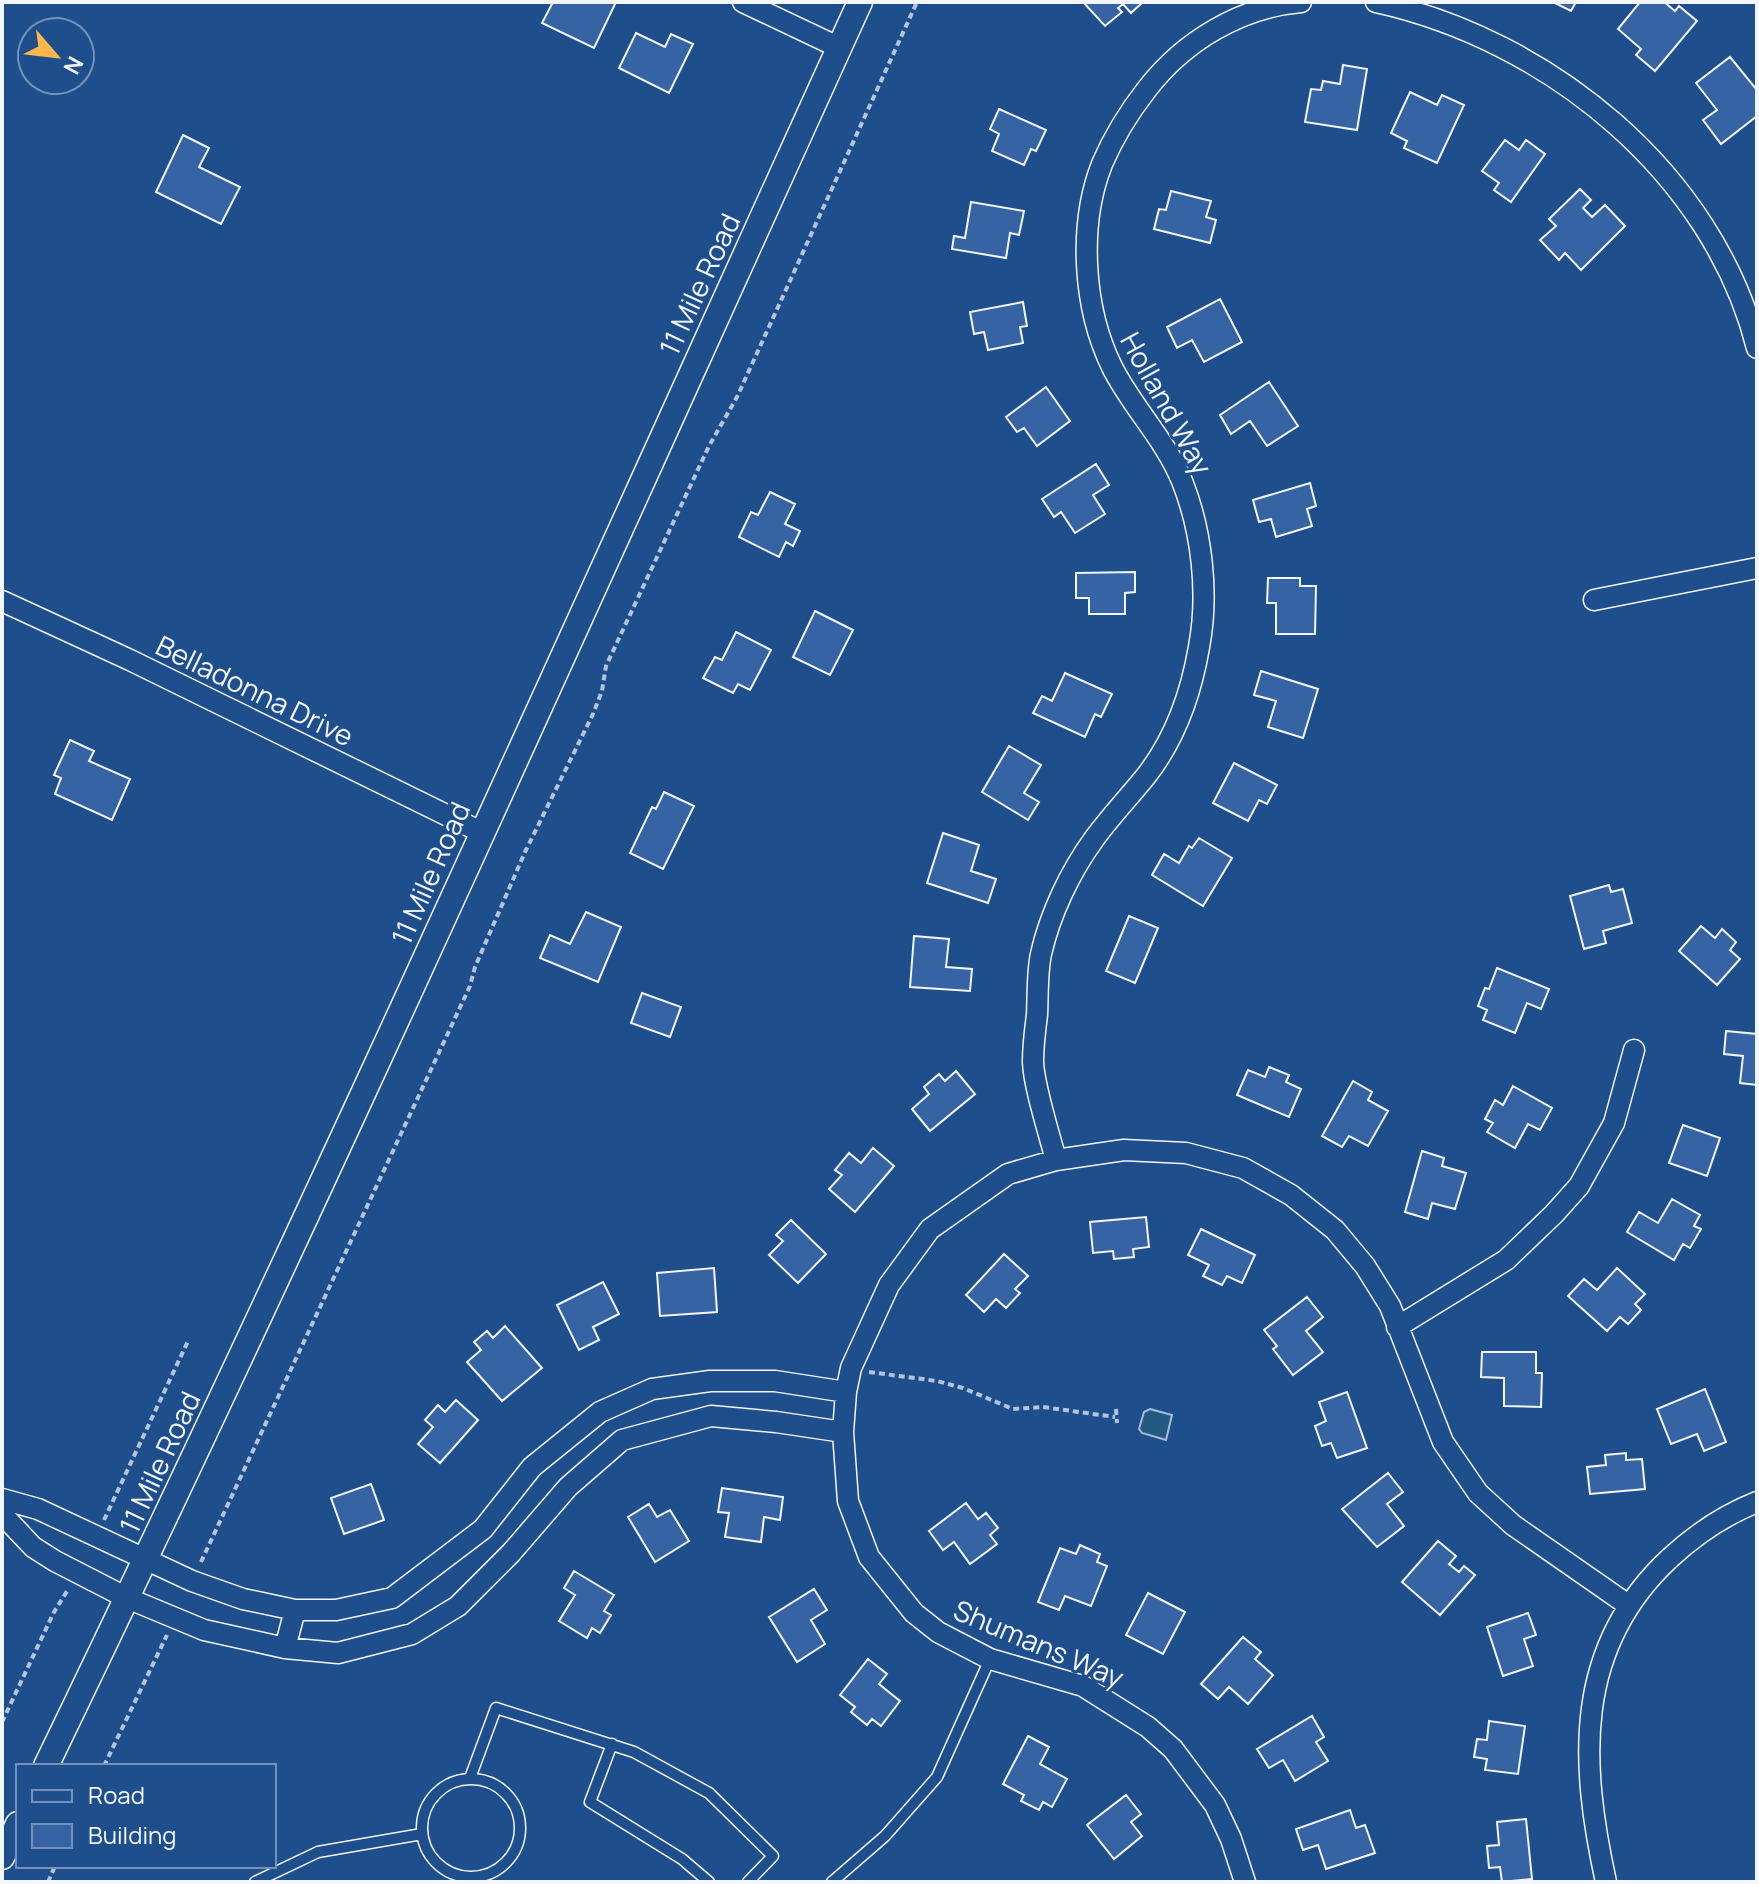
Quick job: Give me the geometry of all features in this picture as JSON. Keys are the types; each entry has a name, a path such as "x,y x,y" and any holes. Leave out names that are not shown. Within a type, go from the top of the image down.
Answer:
{"street":[{"path":"743,2 840,48"},
{"name":"11 Mile Road","path":"47,1764 307,1214 860,2"},
{"name":"Holland Way","path":"1056,1160 1033,1064 1041,956 1053,917 1093,840 1147,775 1178,725 1199,646 1204,607 1201,561 1182,481 1164,446 1113,369 1097,333 1089,295 1087,256 1091,209 1101,166 1124,119 1154,80 1229,10 1301,2"},
{"path":"1376,2 1414,10 1518,57 1542,70 1621,127 1664,174 1702,224 1754,321 1757,348"},
{"path":"1594,600 1757,568"},
{"name":"Belladonna Drive","path":"2,601 130,660 481,832"},
{"path":"1397,1327 1506,1260 1579,1186 1614,1123 1634,1050"},
{"name":"Shumans Way","path":"1245,1882 1231,1839 1215,1805 1193,1773 1156,1734 1083,1686 990,1659 938,1632 914,1613 869,1557 848,1501 843,1432 846,1392 851,1368 889,1285 930,1229 1008,1174 1056,1160 1124,1150 1186,1153 1243,1168 1291,1195 1335,1230 1365,1266 1390,1306 1443,1442 1478,1493 1513,1525 1628,1605"},
{"path":"2,1499 38,1509 192,1581 243,1599 295,1610 336,1610 392,1598 483,1529 532,1467 600,1412 652,1389 710,1381 775,1381 846,1392"},
{"path":"710,1381 711,1416"},
{"path":"600,1412 622,1440"},
{"path":"2,1514 33,1547 127,1598 204,1630 285,1648 338,1653 412,1634 458,1606 511,1553 568,1487 622,1440 711,1416 843,1432"},
{"path":"1606,1882 1590,1793 1590,1727 1599,1669 1615,1628 1628,1605 1656,1571 1683,1546 1717,1521 1757,1502"},
{"path":"483,1529 511,1553"},
{"path":"285,1648 295,1610"},
{"path":"2,1857 16,1828"}],"lane":[{"path":"832,1882 885,1836 937,1777 990,1659"},
{"path":"470,1778 496,1708 634,1752 709,1793 773,1856 748,1882"},
{"path":"612,1744 590,1802 682,1859 709,1882"},
{"path":"470,1778 500,1787 512,1799 519,1814 521,1830 509,1860 489,1874 465,1877 449,1872 436,1863 426,1849 422,1834 423,1817 436,1790 454,1781 470,1778"},
{"path":"255,1882 318,1852 422,1834"}],"path":[{"path":"192,1581 470,986 475,967 525,852 593,714 602,691 606,666 709,446 737,397 917,2"},
{"path":"851,1368 937,1381 963,1388 1004,1408 1043,1407 1116,1420 1116,1409"},
{"path":"105,1764 176,1618"}],"shaded area":[{"path":"1150,1409 1172,1415 1166,1440 1142,1433 1139,1429 1144,1412"}],"building":[{"path":"553,2 616,2 594,48 542,23"},
{"path":"1083,2 1143,2 1131,13 1123,4 1118,8 1122,12 1105,26"},
{"path":"1553,2 1576,2 1571,11"},
{"path":"1640,2 1664,2 1675,11 1679,6 1697,21 1655,71 1636,55 1641,49 1618,29"},
{"path":"636,33 665,47 671,34 693,44 669,93 619,68"},
{"path":"1730,57 1757,90 1757,116 1721,144 1703,120 1717,110 1696,83"},
{"path":"1343,65 1367,69 1357,130 1305,122 1311,89 1321,90 1323,81 1340,84"},
{"path":"1410,92 1437,105 1442,95 1464,105 1437,163 1404,148 1407,141 1391,133"},
{"path":"999,109 1046,130 1036,151 1031,149 1024,165 992,151 999,134 990,129"},
{"path":"183,135 209,148 199,167 240,187 221,224 156,192"},
{"path":"1505,140 1519,150 1526,140 1545,154 1511,202 1494,190 1499,183 1482,171"},
{"path":"1580,189 1591,200 1583,208 1592,217 1605,205 1625,226 1581,270 1565,253 1559,260 1540,240 1556,226 1549,219"},
{"path":"1171,191 1211,201 1206,217 1216,220 1210,243 1154,229 1159,209 1166,210"},
{"path":"971,202 1024,211 1019,235 1010,233 1006,258 952,249 954,236 965,238"},
{"path":"1220,299 1242,342 1204,362 1192,340 1177,348 1167,327"},
{"path":"1023,302 1027,326 1020,327 1023,343 988,350 984,332 974,334 970,312"},
{"path":"1269,382 1298,426 1267,446 1250,421 1231,434 1220,415"},
{"path":"1046,387 1070,421 1037,446 1024,428 1017,432 1006,417"},
{"path":"1096,464 1109,485 1093,495 1105,514 1075,533 1061,512 1054,517 1042,499"},
{"path":"1310,483 1316,506 1307,509 1312,526 1276,537 1271,519 1259,522 1253,500"},
{"path":"770,492 795,504 785,524 800,531 793,546 786,542 779,557 739,537 751,512 758,515"},
{"path":"1135,572 1135,592 1125,593 1125,614 1089,614 1089,598 1076,598 1076,573"},
{"path":"1268,578 1300,578 1300,586 1316,586 1315,634 1276,634 1276,603 1267,603"},
{"path":"815,611 853,630 830,675 793,657"},
{"path":"736,632 771,650 750,690 738,684 733,693 703,678 715,657 722,660"},
{"path":"1261,671 1318,689 1303,738 1268,727 1276,701 1254,695"},
{"path":"1065,673 1112,694 1101,717 1095,714 1085,737 1033,713 1042,696 1052,701"},
{"path":"70,740 94,751 89,761 130,779 112,820 55,794 61,778 54,775"},
{"path":"1009,746 1041,765 1024,793 1039,802 1028,820 982,792"},
{"path":"1234,763 1277,785 1267,804 1259,800 1248,821 1213,803"},
{"path":"664,792 694,806 663,869 630,853 652,807 656,809"},
{"path":"943,833 979,845 971,871 996,879 988,903 927,883"},
{"path":"1199,838 1232,858 1203,906 1152,875 1164,854 1179,863 1189,846 1192,848"},
{"path":"1609,885 1611,892 1623,889 1632,923 1603,931 1606,943 1584,949 1570,896"},
{"path":"586,912 621,927 598,982 540,958 550,935 570,944"},
{"path":"1129,916 1158,928 1135,983 1106,971"},
{"path":"1701,926 1715,938 1722,929 1736,942 1730,950 1740,959 1717,985 1679,951"},
{"path":"914,936 949,939 946,967 972,969 970,991 910,987"},
{"path":"1497,968 1549,989 1541,1009 1527,1003 1515,1033 1483,1020 1487,1010 1478,1006"},
{"path":"642,993 681,1007 670,1037 631,1023"},
{"path":"1726,1031 1757,1034 1757,1085 1740,1083 1743,1056 1724,1054"},
{"path":"1269,1067 1289,1075 1286,1082 1301,1089 1289,1117 1237,1095 1248,1070 1265,1077"},
{"path":"956,1071 975,1094 930,1131 912,1109 929,1094 924,1087 939,1074 945,1081"},
{"path":"1353,1081 1372,1092 1368,1100 1388,1111 1368,1146 1349,1136 1342,1147 1322,1136"},
{"path":"1513,1086 1552,1108 1540,1130 1528,1124 1515,1148 1487,1132 1493,1123 1485,1119 1495,1100 1503,1105"},
{"path":"1683,1125 1720,1138 1707,1176 1669,1163"},
{"path":"873,1148 894,1166 855,1212 829,1189 842,1175 835,1170 849,1153 861,1163"},
{"path":"1422,1151 1444,1158 1442,1166 1466,1173 1455,1209 1432,1203 1428,1219 1405,1212"},
{"path":"1672,1199 1700,1215 1694,1226 1701,1229 1690,1248 1683,1244 1674,1260 1627,1232 1639,1212 1658,1223"},
{"path":"1146,1217 1149,1247 1133,1249 1134,1257 1114,1259 1113,1251 1093,1253 1090,1222"},
{"path":"791,1220 826,1254 798,1283 769,1255 783,1241 776,1235"},
{"path":"1201,1229 1255,1255 1242,1283 1227,1276 1222,1285 1203,1276 1209,1265 1188,1255"},
{"path":"1004,1254 1028,1276 1015,1289 1020,1293 1006,1308 996,1299 984,1312 966,1295"},
{"path":"714,1268 717,1312 660,1316 657,1273"},
{"path":"1617,1268 1645,1294 1635,1304 1641,1310 1628,1324 1620,1317 1607,1331 1568,1296 1584,1279 1597,1290"},
{"path":"603,1282 619,1314 593,1327 599,1340 579,1350 557,1305"},
{"path":"1307,1297 1323,1317 1306,1331 1323,1352 1293,1375 1273,1349 1277,1346 1264,1330"},
{"path":"505,1326 542,1368 502,1401 467,1362 481,1350 474,1342 487,1331 493,1338"},
{"path":"1482,1352 1536,1352 1536,1373 1542,1373 1541,1407 1504,1406 1504,1378 1481,1377"},
{"path":"1705,1389 1726,1442 1704,1451 1697,1434 1671,1444 1657,1409"},
{"path":"1347,1392 1367,1448 1337,1458 1331,1443 1322,1446 1315,1426 1326,1421 1319,1402"},
{"path":"456,1400 478,1420 440,1463 418,1444 433,1427 425,1420 438,1405 445,1412"},
{"path":"1626,1453 1626,1460 1642,1459 1645,1489 1590,1494 1587,1467 1606,1465 1605,1455"},
{"path":"1388,1473 1403,1492 1387,1504 1404,1526 1377,1547 1342,1509"},
{"path":"371,1484 384,1520 344,1534 331,1498"},
{"path":"722,1488 783,1497 780,1520 764,1517 761,1542 725,1537 729,1513 718,1512"},
{"path":"966,1503 978,1519 986,1513 998,1528 990,1535 997,1544 970,1564 954,1542 943,1550 929,1531"},
{"path":"649,1504 657,1517 670,1510 689,1541 655,1562 628,1517"},
{"path":"1438,1541 1456,1556 1449,1564 1459,1572 1464,1566 1475,1575 1440,1615 1402,1582"},
{"path":"1080,1545 1100,1554 1097,1562 1107,1566 1091,1606 1065,1596 1059,1610 1038,1602 1060,1548 1076,1554"},
{"path":"574,1571 614,1595 604,1611 611,1615 600,1633 592,1628 587,1638 559,1621 575,1595 564,1588"},
{"path":"814,1589 827,1610 811,1620 825,1644 797,1662 769,1617"},
{"path":"1148,1593 1185,1612 1163,1654 1126,1635"},
{"path":"1528,1613 1536,1635 1524,1639 1533,1666 1503,1676 1487,1627"},
{"path":"1243,1637 1261,1652 1255,1659 1273,1675 1248,1704 1229,1687 1218,1699 1201,1684"},
{"path":"868,1659 887,1674 879,1684 900,1701 881,1726 872,1719 867,1725 851,1712 855,1707 840,1695"},
{"path":"1312,1716 1324,1737 1316,1742 1328,1761 1295,1781 1283,1760 1269,1768 1257,1749"},
{"path":"1489,1721 1525,1726 1518,1774 1485,1770 1487,1759 1474,1757 1477,1739 1487,1740"},
{"path":"1028,1736 1049,1747 1040,1764 1067,1779 1052,1807 1043,1802 1039,1810 1021,1801 1024,1795 1003,1784"},
{"path":"1126,1795 1141,1814 1131,1822 1142,1836 1114,1859 1087,1825"},
{"path":"1350,1810 1356,1828 1365,1825 1375,1853 1326,1869 1318,1845 1303,1850 1296,1829"},
{"path":"1526,1819 1532,1879 1502,1882 1500,1867 1489,1868 1487,1846 1499,1845 1497,1822"}]}
